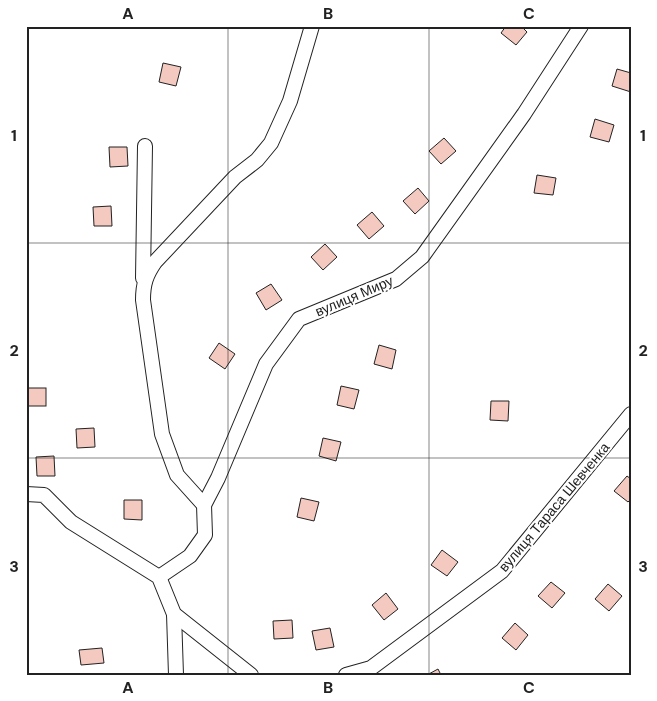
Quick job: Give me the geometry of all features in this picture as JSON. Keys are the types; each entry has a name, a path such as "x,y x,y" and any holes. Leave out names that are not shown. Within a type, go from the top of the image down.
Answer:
{"street":[{"path":"143,287 146,275 154,262 235,177 257,160 272,144 290,101 312,26"},
{"name":"вулиця Миру","path":"204,505 218,478 266,364 299,319 396,279 422,257 524,114 581,26"},
{"path":"145,146 143,300 162,434 177,475 204,505 205,535 190,556 159,577"},
{"name":"вулиця Тараса Шевченка","path":"346,675 371,668 502,571 631,414"},
{"path":"26,494 44,495 71,522 159,577 174,614 176,675"},
{"path":"174,614 251,675"}],"building":[{"path":"506,26 521,26 527,32 516,45 501,33"},
{"path":"163,63 181,67 176,86 159,82"},
{"path":"617,69 631,73 631,92 612,86"},
{"path":"595,119 614,125 609,142 590,137"},
{"path":"444,138 456,151 441,164 429,151"},
{"path":"109,147 127,147 128,166 110,167"},
{"path":"537,175 556,178 553,195 534,193"},
{"path":"418,188 429,201 415,214 403,201"},
{"path":"111,206 112,226 94,226 93,207"},
{"path":"372,212 384,226 369,239 357,225"},
{"path":"325,244 337,257 323,270 311,257"},
{"path":"271,284 282,300 266,310 256,293"},
{"path":"219,343 235,354 225,369 209,358"},
{"path":"379,345 396,350 392,369 374,364"},
{"path":"341,386 359,390 354,409 337,405"},
{"path":"26,388 46,388 46,406 26,406"},
{"path":"491,401 509,401 508,421 490,420"},
{"path":"94,428 95,447 77,448 76,429"},
{"path":"323,438 341,442 336,461 319,456"},
{"path":"54,456 55,476 37,476 36,457"},
{"path":"627,476 631,479 631,499 628,502 614,491"},
{"path":"301,498 319,502 314,521 297,517"},
{"path":"124,500 142,500 142,520 124,519"},
{"path":"442,550 458,562 447,576 431,565"},
{"path":"551,582 565,593 552,608 538,596"},
{"path":"608,584 622,596 609,611 595,599"},
{"path":"386,593 398,609 384,620 372,605"},
{"path":"292,620 293,638 274,639 273,621"},
{"path":"515,623 528,635 516,650 502,638"},
{"path":"330,628 334,647 316,650 312,631"},
{"path":"102,648 104,663 81,665 79,650"},
{"path":"438,669 441,675 427,675"}]}
